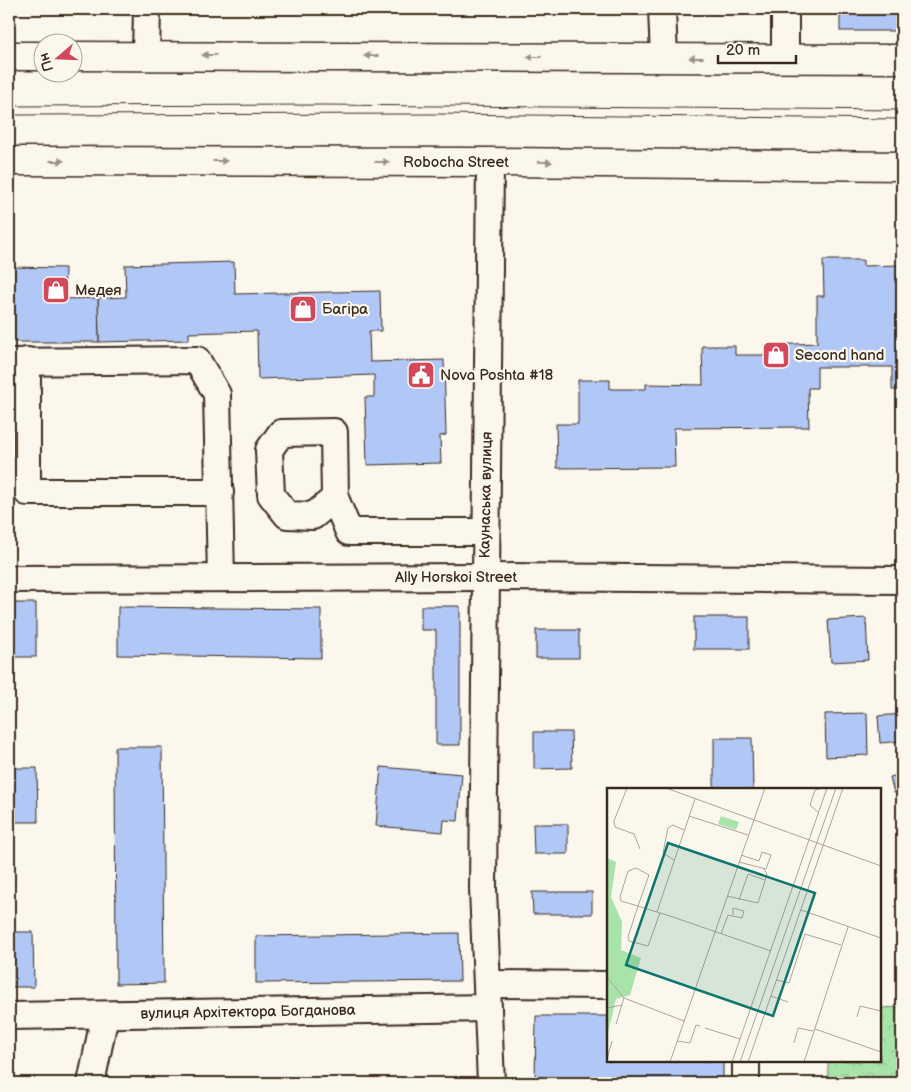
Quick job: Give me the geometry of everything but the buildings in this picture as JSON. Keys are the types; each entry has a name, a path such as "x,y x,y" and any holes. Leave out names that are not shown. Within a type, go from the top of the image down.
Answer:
{"main road":[{"path":"9,56 32,56"},
{"path":"82,56 902,59"},
{"name":"Robocha Street","path":"9,161 490,162 902,166"}],"street":[{"path":"146,55 147,9"},
{"path":"662,9 664,58"},
{"path":"785,9 785,58"},
{"name":"Каунаська вулиця","path":"490,162 483,889 490,1083"},
{"path":"220,492 27,492 18,362 197,360 217,394 220,492 221,578"},
{"path":"336,498 349,532 486,532"},
{"name":"Ally Horskoi Street","path":"9,579 485,577 902,580"},
{"name":"вулиця Архітектора Богданова","path":"9,1016 105,1015 487,996 607,985"},
{"path":"91,1083 105,1015"},
{"path":"746,1062 746,1083"}],"green space":[{"path":"902,1007 902,1083 828,1083 828,1062 881,1062 881,1008"}],"tram line":[{"path":"9,106 323,105 902,110"},
{"path":"9,115 434,114 902,119"}],"place":[{"name":"Медея","path":"56,290"},
{"name":"Багіра","path":"303,309"},
{"name":"Second hand","path":"776,355"},
{"name":"Nova Poshta #18","path":"421,375"}]}
